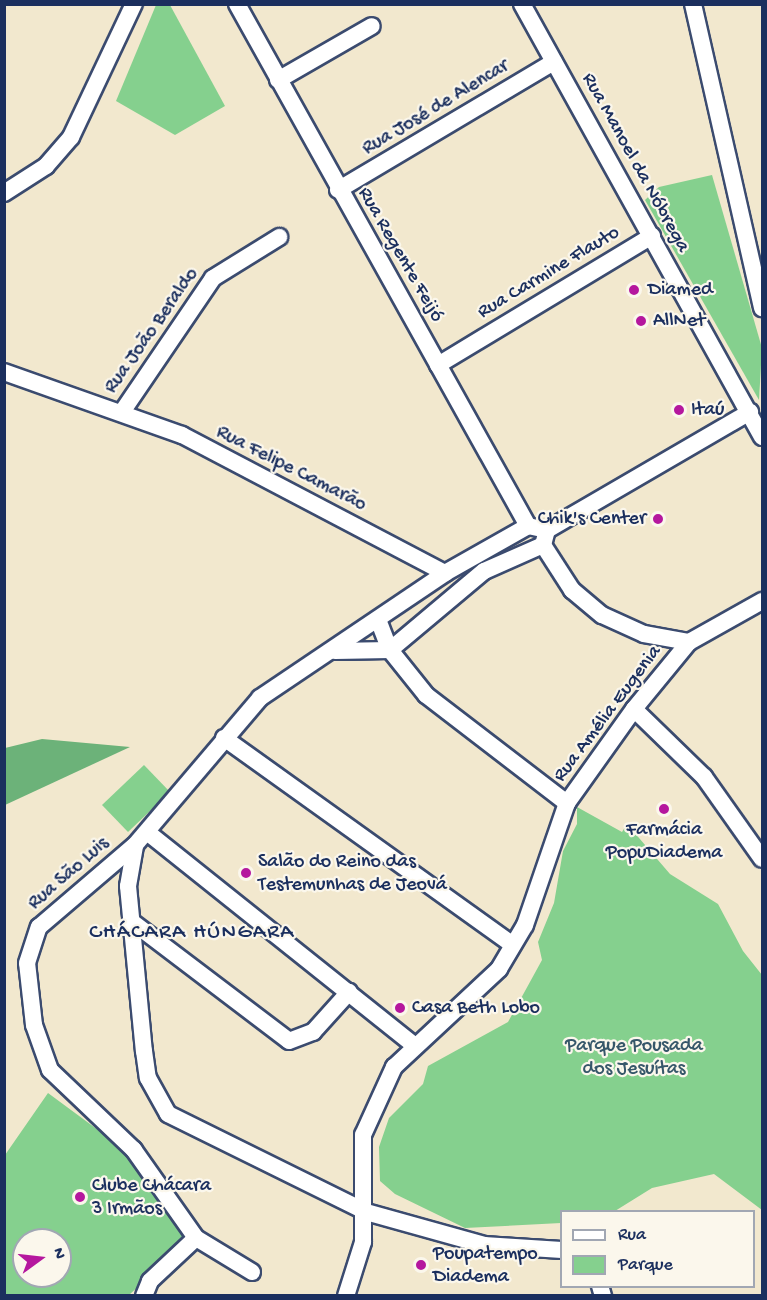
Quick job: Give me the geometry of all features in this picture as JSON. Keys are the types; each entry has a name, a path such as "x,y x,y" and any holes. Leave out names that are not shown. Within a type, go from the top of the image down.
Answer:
{"street":[{"path":"4,193 45,166 71,138 134,4"},
{"name":"Rua Regente Feijó","path":"237,4 338,190 528,526"},
{"name":"Rua Manoel da Nóbrega","path":"522,4 762,437"},
{"path":"693,4 762,308"},
{"path":"278,80 372,26"},
{"name":"Rua José de Alencar","path":"338,190 554,62"},
{"name":"Rua Carmine Flauto","path":"438,365 652,236"},
{"name":"Rua João Beraldo","path":"122,412 213,278 279,237"},
{"name":"Rua Felipe Camarão","path":"4,372 182,435 445,573"},
{"path":"335,651 390,650 494,565 545,538 750,412"},
{"path":"456,594 445,573 528,526 545,538 572,590 602,615 660,639 689,642"},
{"name":"Rua São Luis","path":"252,1272 196,1238 134,1150 50,1070 27,988 30,943 39,927 135,846 260,698 379,622 445,573"},
{"name":"Rua Amélia Eugenia","path":"346,1296 356,1275 366,1212 363,1135 375,1099 415,1046 492,977 525,925 567,803 634,710 689,642 762,601"},
{"path":"379,622 390,650 426,695 567,803"},
{"path":"634,710 704,777 762,859"},
{"path":"224,738 513,945"},
{"path":"147,832 415,1046"},
{"path":"135,846 129,858 131,921 148,1078 168,1114 366,1212 484,1245 560,1250"},
{"path":"131,921 289,1041 313,1032 349,992"},
{"path":"144,1296 161,1270 196,1238"}],"green space":[{"path":"156,5 170,5 225,106 175,135 116,101"},
{"path":"712,175 762,348 759,400 645,200 659,187"},
{"path":"42,739 130,747 5,805 5,748"},
{"path":"144,765 170,792 128,832 102,805"},
{"name":"Parque Pousada dos Jesuítas","path":"577,807 622,832 627,824 670,874 718,904 743,951 762,975 762,1210 714,1174 652,1188 617,1210 560,1210 560,1223 465,1228 395,1194 380,1181 379,1147 389,1118 423,1084 428,1066 508,1022 542,960 538,942 554,903 563,851 577,824"},
{"name":"Clube Chácara 3 Irmãos","path":"48,1093 117,1144 188,1241 129,1295 5,1296 5,1155"}],"place":[{"name":"Diamed","path":"634,290"},
{"name":"AllNet","path":"641,321"},
{"name":"Itaú","path":"679,410"},
{"name":"Chik's Center","path":"658,519"},
{"name":"Farmácia PopuDiadema","path":"664,809"},
{"name":"Salão do Reino das Testemunhas de Jeová","path":"246,873"},
{"name":"Casa Beth Lobo","path":"400,1008"},
{"name":"Clube Chácara 3 Irmãos","path":"80,1197"},
{"name":"Poupatempo Diadema","path":"421,1265"}],"district":[{"name":"CHÁCARA HÚNGARA","path":"192,934"}]}
